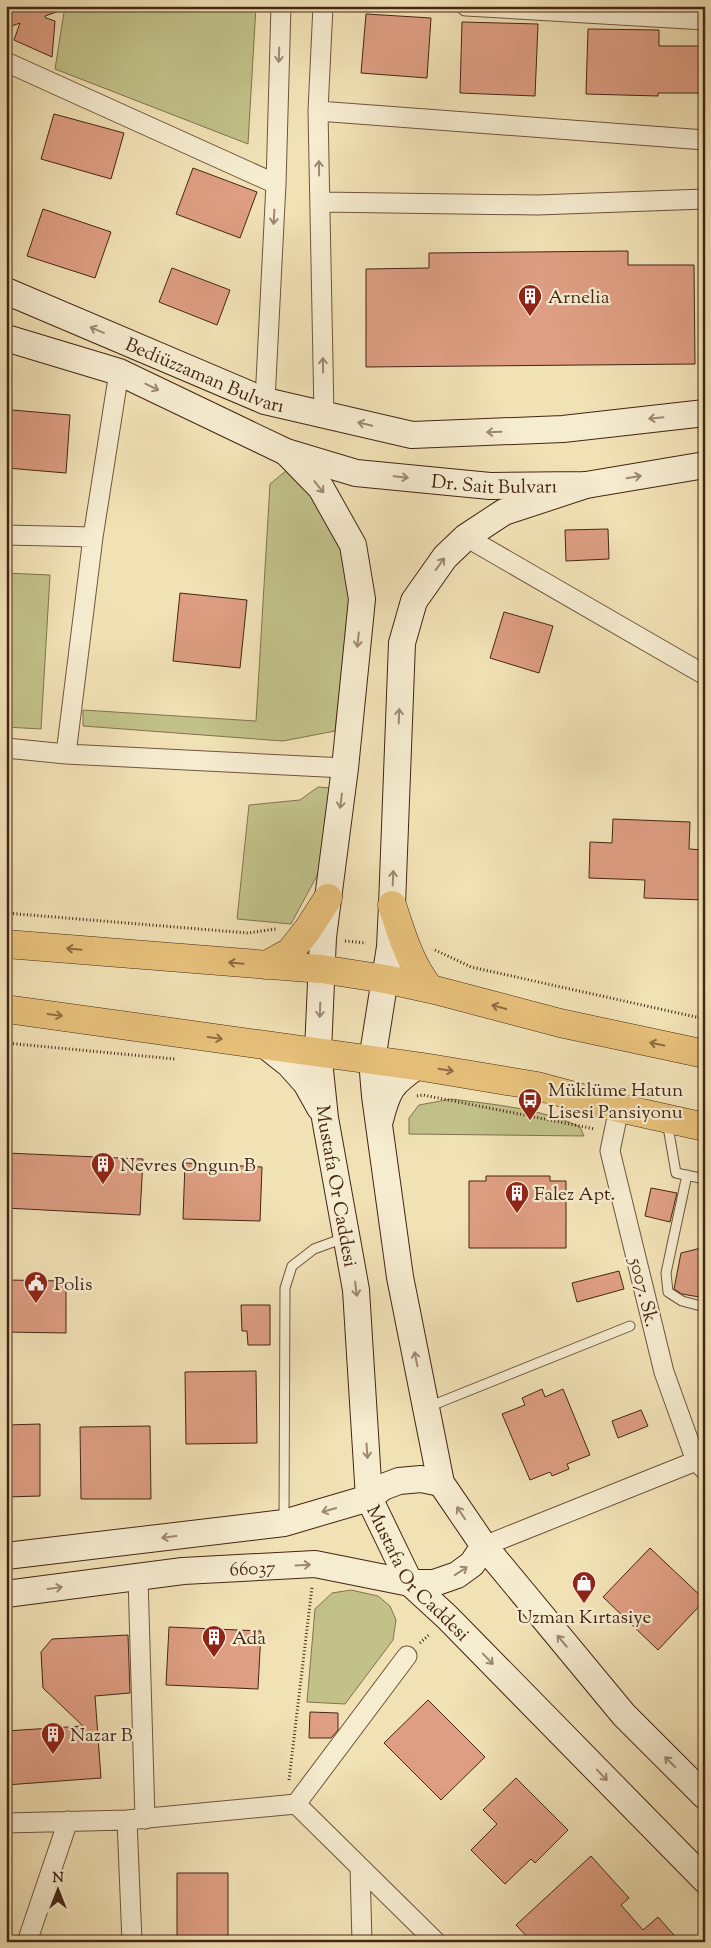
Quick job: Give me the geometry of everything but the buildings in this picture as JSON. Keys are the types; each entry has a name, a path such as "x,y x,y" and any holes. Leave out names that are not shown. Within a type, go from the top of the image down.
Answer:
{"main road":[{"path":"266,965 290,952 328,898"},
{"path":"392,905 406,947 418,974 430,989"},
{"path":"6,944 321,969 385,979 560,1023 705,1054"},
{"path":"6,1009 318,1051 537,1086 619,1108 705,1127"}],"street":[{"path":"265,401 276,184 281,6"},
{"path":"323,6 318,111 324,414"},
{"path":"466,6 705,20"},
{"path":"6,62 276,184"},
{"path":"318,111 705,140"},
{"path":"320,202 537,205 705,200"},
{"name":"Bediüzzaman Bulvarı","path":"6,291 265,401 412,435 563,429 705,413"},
{"name":"Bediüzzaman Bulvarı","path":"6,338 119,372 286,452"},
{"path":"66,754 93,537 119,372"},
{"name":"Dr. Sait Bulvarı","path":"286,452 356,473 490,486 586,485 705,465"},
{"name":"Mustafa Or Caddesi","path":"286,452 321,488 353,545 362,599 345,768 321,969 318,1051 325,1118 356,1290 370,1498 410,1583 447,1617 705,1880"},
{"path":"586,485 504,512 466,537 445,557 414,601 402,643 390,947 372,1060 378,1125 400,1277 441,1483 484,1546 624,1715 705,1796"},
{"path":"6,535 93,537"},
{"path":"466,537 705,675"},
{"path":"6,748 66,754 345,768"},
{"path":"265,1045 289,1064 306,1083 325,1118"},
{"path":"378,1125 386,1098 397,1080 417,1066"},
{"name":"5007. Sk.","path":"619,1108 610,1151 664,1372 702,1462"},
{"path":"484,1546 702,1462"},
{"name":"66037","path":"6,1556 284,1523 370,1498 383,1487 399,1481 421,1479 441,1483"},
{"name":"66037","path":"6,1594 183,1570 314,1564 410,1583 434,1583 457,1575 472,1564 484,1546"},
{"path":"132,1942 136,1820 138,1577"},
{"path":"6,1823 136,1820 291,1805 407,1656"},
{"path":"291,1805 360,1867 436,1942"},
{"path":"27,1942 68,1821"},
{"path":"360,1867 362,1942"}],"lane":[{"path":"666,1118 676,1173 705,1179"},
{"path":"687,1175 666,1273 668,1292 682,1302 705,1307"},
{"path":"284,1523 285,1288 292,1266 314,1249 347,1237"},
{"path":"426,1408 630,1326"}],"path":[{"path":"291,1805 314,1564"},
{"path":"407,1656 447,1617"}],"green space":[{"path":"65,6 256,6 248,144 55,69"},
{"path":"287,470 310,495 341,546 351,594 335,731 283,741 83,726 83,710 256,721 270,484"},
{"path":"6,573 50,575 41,729 6,727"},
{"path":"318,787 330,788 320,870 291,924 237,919 249,805 300,800"},
{"path":"451,1099 517,1108 550,1116 580,1127 584,1136 409,1134 409,1118 419,1105"},
{"path":"351,1590 378,1596 390,1606 396,1620 393,1640 345,1704 307,1702 315,1609 332,1593"}],"place":[{"name":"Arnelia","path":"530,317"},
{"name":"Müklüme Hatun Lisesi Pansiyonu","path":"530,1121"},
{"name":"Nevres Ongun B","path":"103,1185"},
{"name":"Falez Apt.","path":"517,1214"},
{"name":"Polis","path":"36,1304"},
{"name":"Uzman Kırtasiye","path":"584,1604"},
{"name":"Ada","path":"214,1658"},
{"name":"Nazar B","path":"53,1755"}]}
